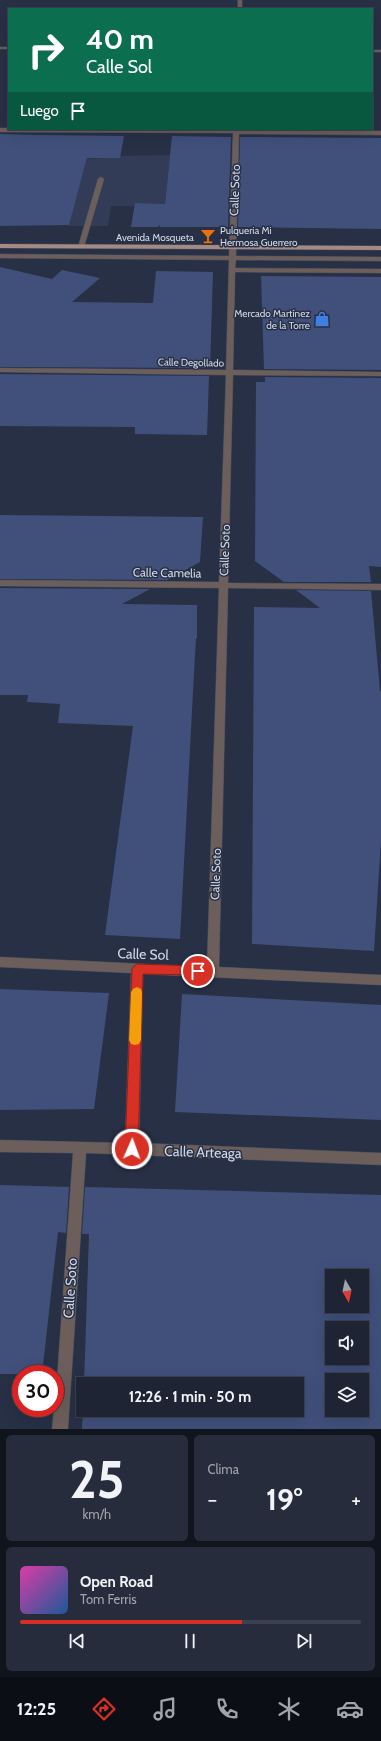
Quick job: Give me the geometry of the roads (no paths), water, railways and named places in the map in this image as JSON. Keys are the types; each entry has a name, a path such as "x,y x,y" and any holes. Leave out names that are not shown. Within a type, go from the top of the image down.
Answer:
{"main road":[{"name":"Avenida Mosqueta","path":"0,246 381,248"}],"street":[{"path":"0,130 236,130 381,133"},
{"name":"Calle Soto","path":"213,971 236,130"},
{"path":"81,246 101,179"},
{"path":"0,256 381,259"},
{"path":"233,270 381,271"},
{"name":"Calle Degollado","path":"0,370 381,374"},
{"name":"Calle Camelia","path":"0,583 381,587"},
{"name":"Calle Sol","path":"0,962 381,980"},
{"path":"132,1149 137,969"},
{"name":"Calle Arteaga","path":"0,1146 80,1147 381,1159"},
{"name":"Calle Soto","path":"60,1429 80,1147"}],"place":[{"name":"Pulqueria Mi Hermosa Guerrero","path":"208,236"},
{"name":"Mercado Martínez de la Torre","path":"322,319"}]}
